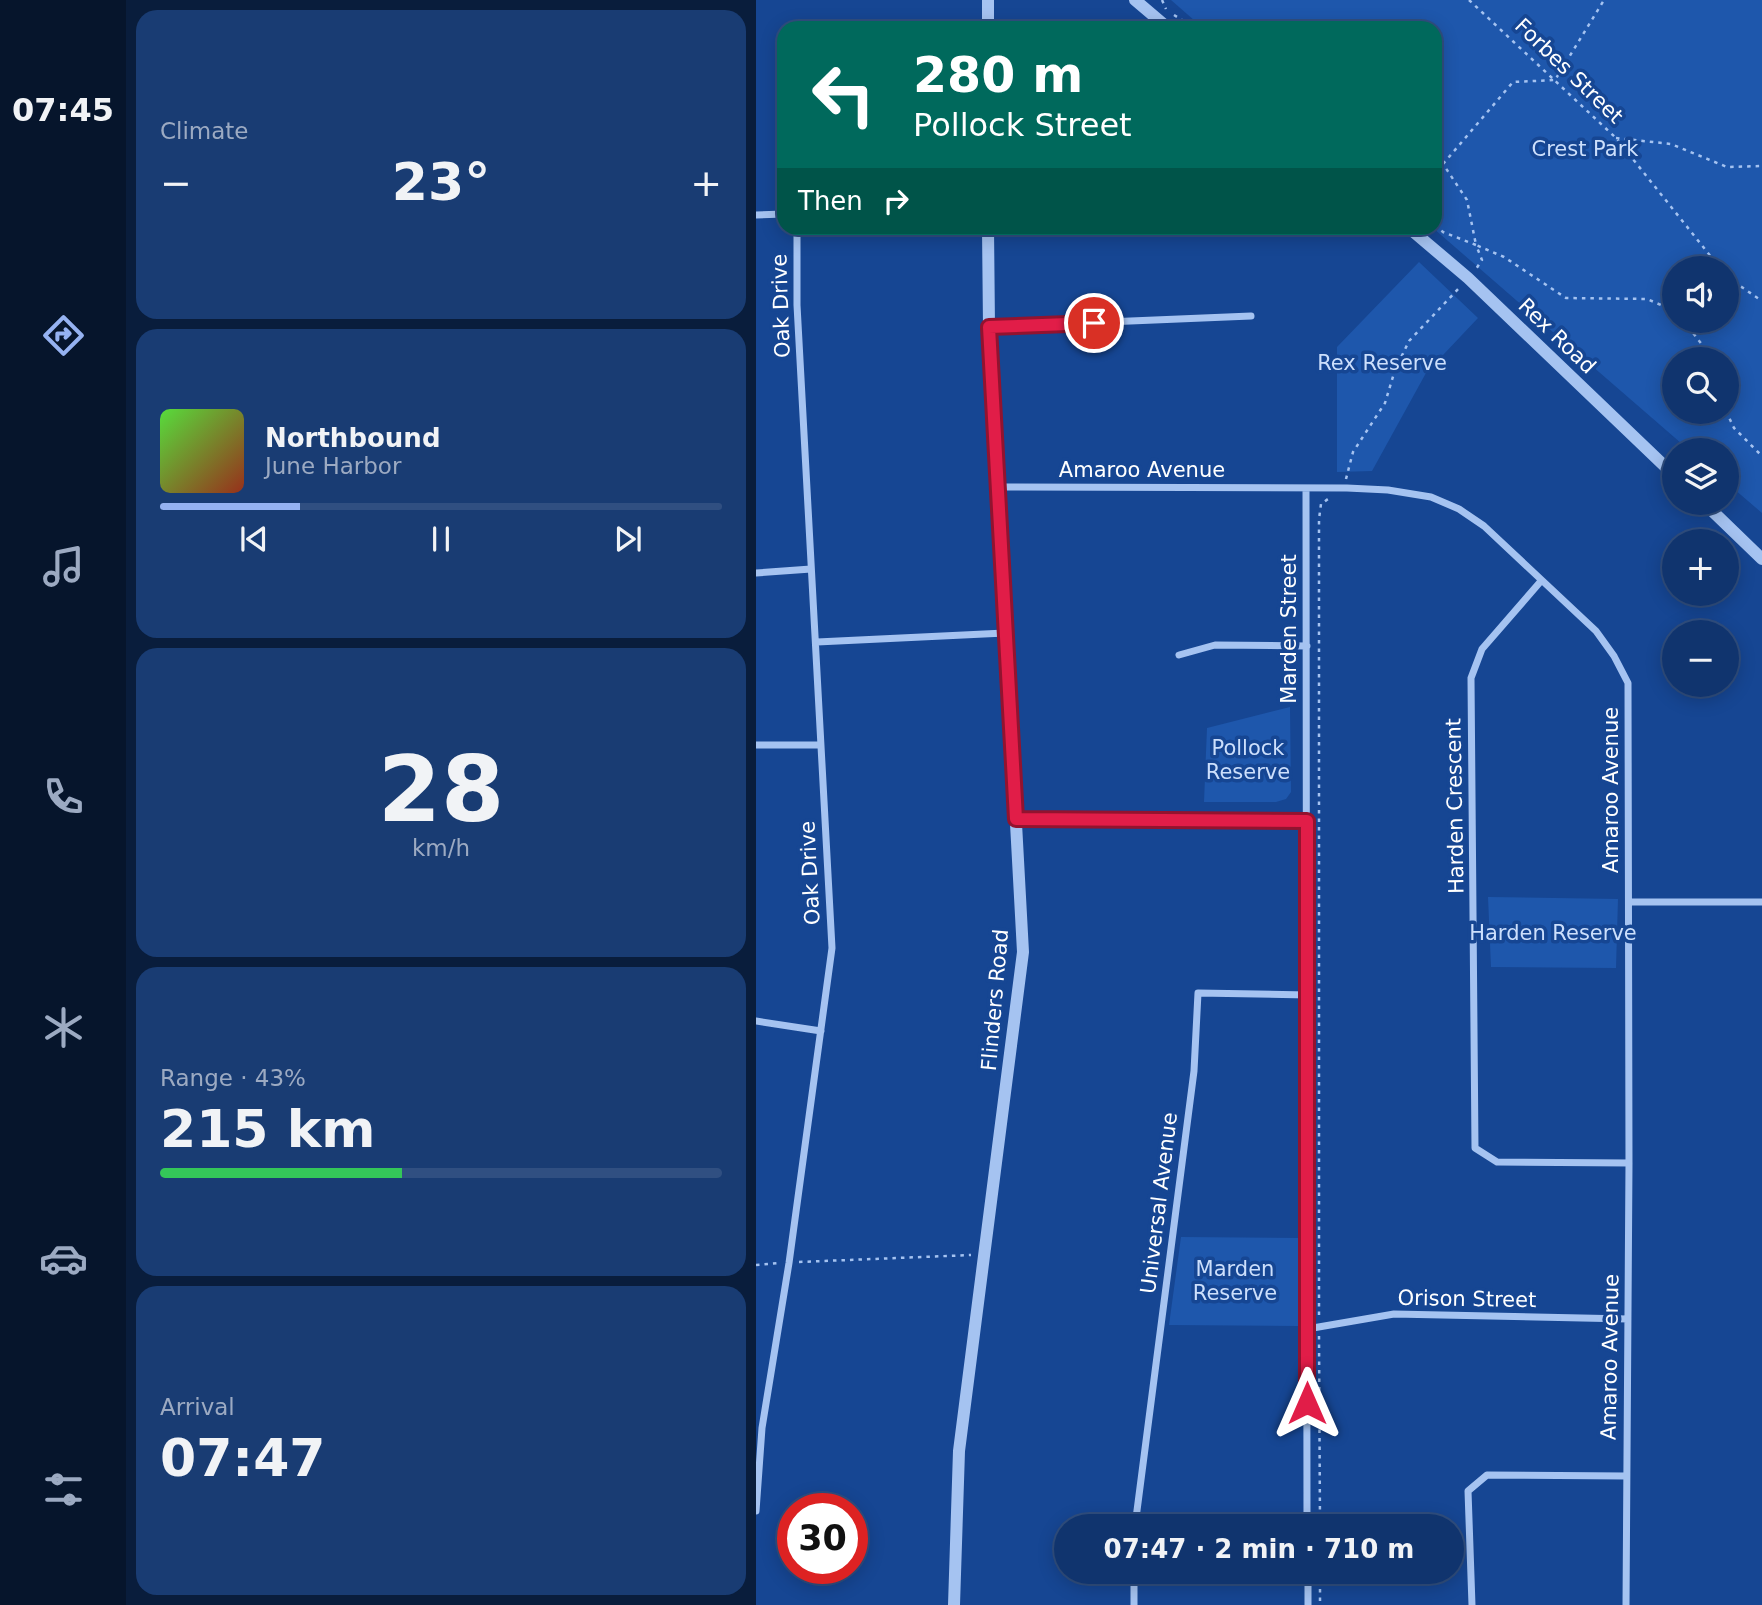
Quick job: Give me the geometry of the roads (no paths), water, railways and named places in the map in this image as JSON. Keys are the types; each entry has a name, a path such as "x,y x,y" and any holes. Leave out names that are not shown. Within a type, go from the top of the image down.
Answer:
{"street":[{"path":"988,0 988,21"},
{"path":"1140,2 1160,21"},
{"path":"756,215 777,214"},
{"name":"Oak Drive","path":"756,1511 762,1428 789,1263 832,948 797,305 797,235"},
{"name":"Flinders Road","path":"954,1605 959,1451 1023,952 989,327 988,235"},
{"name":"Rex Road","path":"1417,235 1468,278 1662,464"},
{"path":"989,327 1251,316"},
{"name":"Amaroo Avenue","path":"999,487 1306,488 1388,490 1431,497 1459,509 1484,526 1596,631 1614,656 1628,682 1626,1605"},
{"name":"Marden Street","path":"1306,488 1307,1514"},
{"path":"1716,515 1762,559"},
{"path":"756,573 811,569"},
{"name":"Harden Crescent","path":"1541,581 1482,649 1471,678 1475,1148 1497,1162 1629,1163"},
{"path":"817,642 1005,633"},
{"path":"1179,655 1215,645 1307,646"},
{"path":"756,745 820,745"},
{"path":"1016,819 1307,821"},
{"path":"1629,902 1762,902"},
{"name":"Universal Avenue","path":"1137,1514 1194,1071 1198,993 1308,995"},
{"path":"756,1021 821,1031"},
{"name":"Orison Street","path":"1307,1329 1394,1314 1628,1320"},
{"path":"1472,1605 1468,1491 1487,1475 1626,1476"},
{"path":"1134,1584 1134,1605"},
{"path":"1308,1584 1308,1605"}],"park label":[{"name":"Crest Park","path":"1585,149"},
{"name":"Rex Reserve","path":"1382,363"},
{"name":"Pollock Reserve","path":"1248,760"},
{"name":"Harden Reserve","path":"1553,933"},
{"name":"Marden Reserve","path":"1235,1281"}]}
